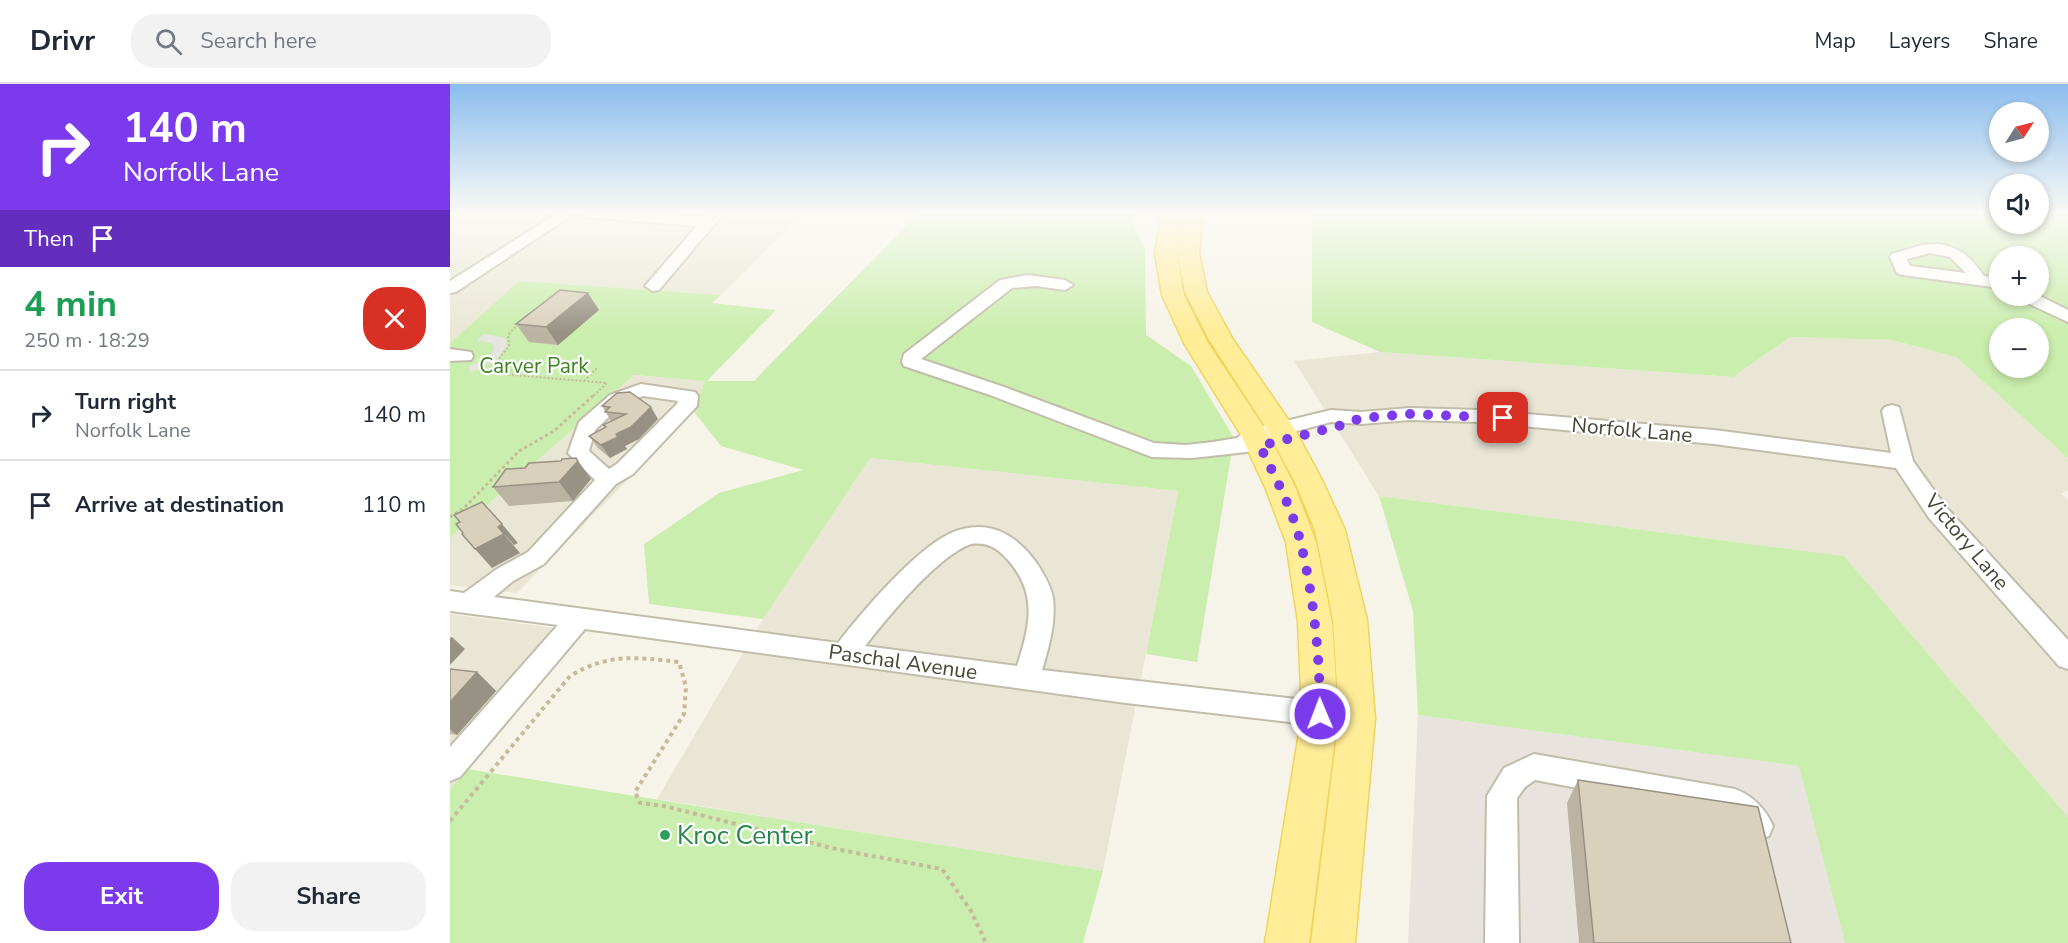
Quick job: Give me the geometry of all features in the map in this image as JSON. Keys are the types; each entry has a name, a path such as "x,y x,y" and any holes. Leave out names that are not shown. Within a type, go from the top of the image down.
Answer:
{"main road":[{"path":"1166,253 1173,295 1196,343 1265,438"},
{"path":"1188,253 1196,292 1220,338 1265,438 1300,542 1315,622 1338,716 1333,943"},
{"path":"1287,943 1338,716"}],"street":[{"path":"450,288 505,253"},
{"path":"653,286 681,253"},
{"name":"Norfolk Lane","path":"1065,285 1030,280 1016,280 1006,284 911,358 911,362 997,391 1152,450 1178,452 1205,450 1339,426 1361,418 1410,414 1479,416 1714,437 1903,462"},
{"path":"1979,280 1989,281"},
{"path":"2047,306 2068,317"},
{"path":"459,603 536,558 608,479 625,469 687,406 688,396 641,390 617,399 586,427 578,453 608,479"},
{"name":"Victory Lane","path":"1892,411 1903,462 1937,512 2068,658"},
{"path":"844,654 876,613 916,573 950,544 976,535 995,537 1012,546 1035,579 1041,601 1034,658 1026,678"},
{"name":"Paschal Avenue","path":"459,603 1026,678 1338,716"},
{"path":"450,768 580,618"},
{"path":"1502,943 1502,796 1509,782 1518,772 1534,767 1735,802 1754,818 1767,847"}],"path":[{"path":"450,517 464,508 519,451 554,431 607,383 502,374 498,360 509,346 508,335 524,319"},
{"path":"584,381 598,367"},
{"path":"450,820 570,676 586,665 609,657 622,656 679,662 686,687 684,714 635,792 640,803 664,806 840,850 942,869 971,911 986,943"}],"shaded area":[{"path":"450,253 763,253 721,295 519,281 450,343"},
{"path":"484,334 506,339 507,346 497,359 470,373 469,366 488,358 494,349 493,344 477,340"},
{"path":"1790,337 1892,340 1956,357 2068,458 2068,490 2061,494 2068,500 2068,817 1844,556 1379,496 1294,361 1380,352 1733,377"},
{"path":"634,375 706,381 694,412 517,593 450,585 450,538"},
{"path":"870,458 1178,491 1103,871 657,799 763,619"},
{"path":"450,614 584,632 450,789"},
{"path":"1418,715 1800,766 1845,943 1408,943"}],"green space":[{"name":"Carver Park","path":"880,253 1145,253 1146,335 1191,366 1234,438 1197,662 1146,654 1178,491 870,458 763,619 649,604 644,544 719,493 803,470 721,446 694,412 705,381 634,375 450,538 450,343 519,281 721,295 712,303 776,310 707,381 754,381"},
{"path":"1312,253 1989,253 1989,306 2049,306 2049,253 2068,253 2068,458 1956,357 1892,340 1790,337 1733,377 1380,352 1312,322"},
{"path":"1379,496 1844,556 2068,817 2068,943 1845,943 1799,766 1418,715 1413,611"},
{"name":"Kroc Center","path":"467,769 1103,871 1083,943 450,943 450,789"}],"building":[{"path":"560,290 588,293 546,327 516,324"},
{"path":"630,392 651,407 631,427 616,434 618,437 601,445 589,436 606,427 603,425 626,414 605,412 610,407 602,406 617,393"},
{"path":"576,458 578,461 559,482 493,487 506,469 525,468 529,463"},
{"path":"482,502 502,524 498,527 504,534 475,549 462,534 456,524 460,522 454,515"},
{"path":"450,669 477,672 450,702"},
{"path":"1578,780 1758,807 1791,943 1594,943"}],"place":[{"name":"Kroc Center","path":"665,835"}],"route":[{"path":"1320,714 1315,622 1300,542 1280,487 1260,446 1339,426 1361,418 1410,414 1503,418"}]}
